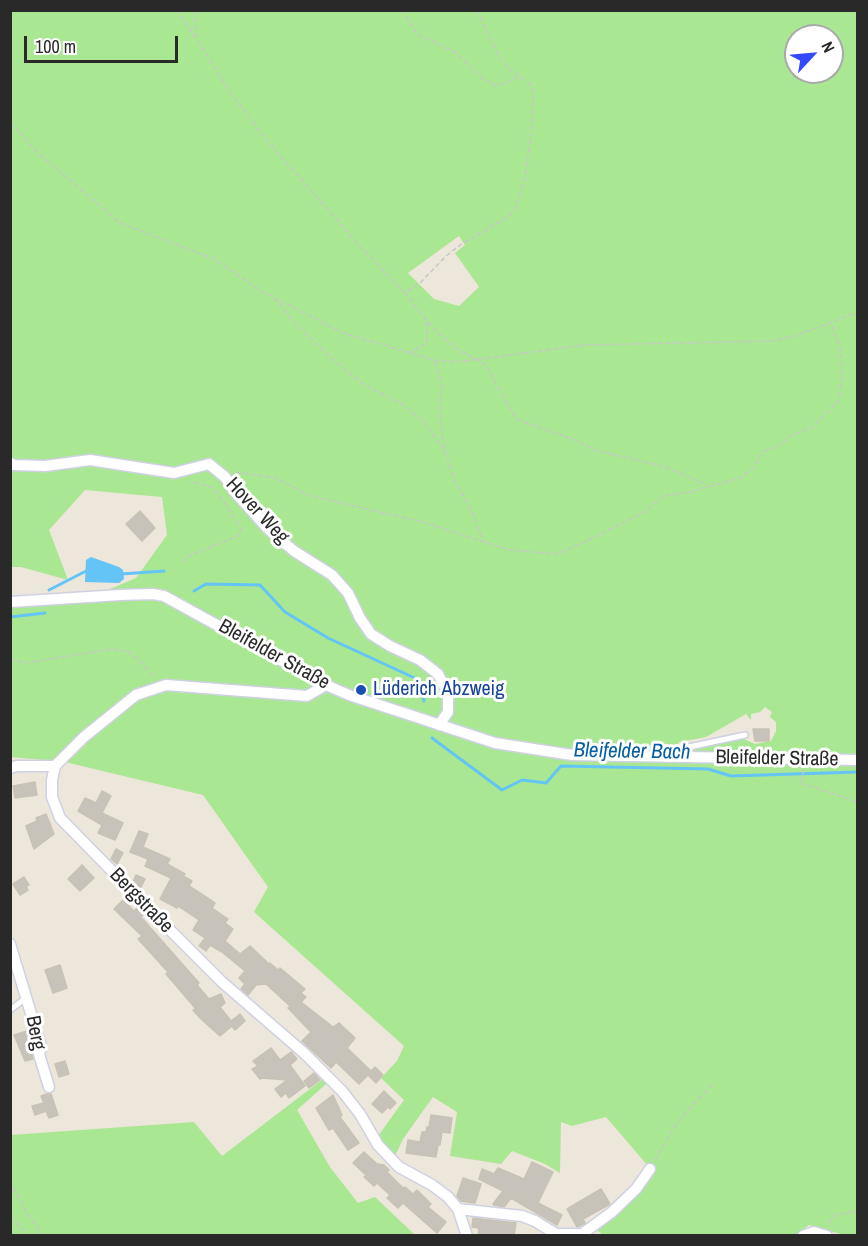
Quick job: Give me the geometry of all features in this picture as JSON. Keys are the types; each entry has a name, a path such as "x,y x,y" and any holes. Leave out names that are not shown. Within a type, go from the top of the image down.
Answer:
{"street":[{"name":"Hover Weg","path":"10,463 45,466 90,460 174,473 209,464 225,477 235,492 268,529 294,551 332,575 348,593 371,634 420,660 438,674 448,693 448,712 439,725"},
{"name":"Bleifelder Straße","path":"10,602 120,595 164,596 326,685 349,695 495,744 550,753 858,760"},
{"path":"10,768 55,766 113,712 136,695 158,687 166,685 307,696 326,685"},
{"name":"Bergstraße","path":"55,766 52,797 60,818 222,982 304,1053 342,1091 360,1114 378,1145 399,1167 432,1185 448,1197 458,1209 467,1236"},
{"name":"Berg","path":"10,944 28,997 41,1047 39,1054 49,1087"},
{"path":"458,1209 522,1216 535,1221 556,1235 577,1234 588,1231 612,1212 636,1189 650,1169"},
{"path":"803,1236 808,1232 823,1234"}],"lane":[{"path":"663,757 689,747 745,735"},
{"path":"10,1010 28,997"}],"path":[{"path":"176,10 230,92 265,138 357,243 405,293 427,321 457,349 484,364 516,419 521,423 578,441 594,450 662,466 709,486"},
{"path":"195,10 196,38"},
{"path":"402,10 417,34 455,52 482,78 494,86 509,82 519,76"},
{"path":"405,293 422,282 446,256 463,243 508,217 516,207 530,151 533,90 531,85 499,57 477,10"},
{"path":"10,121 38,153 120,223 213,259 275,297 343,333 434,360 451,362 584,345 772,341 795,336 858,312"},
{"path":"275,297 293,321 328,356 363,384 402,404 425,423 446,454"},
{"path":"407,353 421,347 427,341 427,321"},
{"path":"234,472 275,478 311,496 423,522 484,544 509,550 558,554 646,511 663,496 690,492 740,478 754,467 762,452 778,446 792,435 812,426 839,400 842,379 841,351 831,322"},
{"path":"434,360 442,383 440,405 446,454 454,481 472,512 484,544"},
{"path":"182,562 197,552 238,536 241,529 213,488 184,479"},
{"path":"10,659 25,663 112,649 129,652 154,677 158,687"},
{"path":"806,759 800,783 858,802"},
{"path":"650,1169 679,1120 712,1084"},
{"path":"10,1180 27,1213 40,1231 40,1236"},
{"path":"823,1234 835,1215 858,1211"},
{"path":"10,1217 29,1236"}],"green space":[{"path":"10,11 857,11 857,1235 844,1235 809,1225 795,1236 603,1235 597,1230 648,1166 606,1117 572,1126 561,1122 560,1173 545,1164 512,1151 501,1164 450,1156 457,1112 433,1097 403,1139 395,1156 378,1136 404,1100 381,1078 397,1061 404,1046 254,912 268,887 203,795 65,762 11,757 11,605 89,598 136,578 167,535 162,497 85,490 49,530 68,580 21,567 11,567","holes":["459,236 465,245 455,253 479,287 459,306 434,299 408,273","765,707 772,712 770,717 776,722 776,731 771,741 755,744 744,739 687,751 675,751 679,742 706,737 746,714 751,720 751,714 760,712"]},
{"path":"323,1079 326,1084 297,1110 330,1167 358,1203 375,1197 415,1235 11,1235 11,1135 194,1122 222,1156"}],"water":[{"path":"91,557 119,567 123,570 124,579 119,583 85,582 86,560"}],"building":[{"path":"140,511 155,528 142,541 126,524"},
{"path":"753,729 769,729 769,741 755,741"},
{"path":"35,782 37,795 15,798 13,786"},
{"path":"102,791 111,796 102,813 123,823 115,840 98,833 102,825 78,811 85,798 96,803"},
{"path":"46,814 54,834 34,849 26,826"},
{"path":"139,831 148,834 143,847 170,859 167,864 185,874 183,876 192,881 189,886 215,903 212,908 228,919 225,923 233,929 225,941 240,954 250,946 269,964 278,970 280,968 305,989 301,993 306,997 301,1002 333,1027 339,1023 355,1038 347,1048 371,1071 375,1067 383,1075 376,1083 368,1075 359,1084 336,1062 331,1068 302,1041 311,1032 288,1008 290,1006 266,984 256,985 248,995 241,989 245,984 239,978 245,971 210,945 206,951 199,946 205,938 193,930 199,920 178,906 177,908 160,899 171,878 145,866 148,859 130,852"},
{"path":"116,849 123,853 117,864 111,859"},
{"path":"82,865 94,878 80,891 68,879"},
{"path":"136,875 145,879 140,889 133,882"},
{"path":"24,877 29,885 26,886 28,890 20,895 13,884"},
{"path":"123,900 134,911 137,908 144,914 141,917 199,983 197,985 209,999 221,994 225,1003 220,1007 231,1021 240,1014 245,1021 235,1030 232,1026 220,1036 200,1018 193,1010 196,1009 166,974 168,972 138,939 142,936 114,909"},
{"path":"60,965 67,988 53,993 45,970"},
{"path":"27,1031 33,1059 25,1061 14,1035"},
{"path":"271,1048 280,1060 291,1052 297,1059 290,1065 305,1086 289,1098 286,1093 281,1097 275,1089 287,1080 260,1079 252,1069 258,1066 253,1061"},
{"path":"65,1061 69,1074 59,1077 55,1064"},
{"path":"314,1073 320,1080 309,1088 304,1081"},
{"path":"384,1091 396,1103 382,1113 372,1104"},
{"path":"51,1094 58,1115 49,1118 46,1111 35,1115 32,1106 44,1103 41,1096"},
{"path":"333,1095 342,1115 340,1117 359,1143 348,1150 333,1128 329,1130 316,1108"},
{"path":"431,1115 452,1118 450,1133 442,1132 436,1157 406,1153 408,1140 420,1142 422,1132 426,1132 429,1127"},
{"path":"364,1152 377,1164 384,1165 389,1170 387,1172 403,1188 405,1187 413,1194 417,1190 431,1204 428,1207 446,1222 437,1233 403,1203 398,1208 387,1198 390,1195 377,1183 374,1186 364,1177 366,1175 353,1163"},
{"path":"532,1162 553,1172 538,1203 562,1215 557,1225 511,1198 504,1207 494,1205 503,1191 479,1179 482,1169 494,1174 498,1168 524,1179"},
{"path":"463,1178 481,1184 475,1203 461,1201 457,1196"},
{"path":"601,1189 610,1204 583,1219 585,1223 577,1227 567,1209"},
{"path":"473,1218 516,1223 514,1236 478,1236 479,1228 472,1227"}],"waterway":[{"name":"Bleifelder Bach","path":"49,590 88,570"},
{"name":"Bleifelder Bach","path":"121,574 164,571"},
{"name":"Bleifelder Bach","path":"194,591 206,584 260,585 285,612 328,638 419,680 424,701"},
{"name":"Bleifelder Bach","path":"10,617 45,613"},
{"name":"Bleifelder Bach","path":"432,738 502,790 522,780 546,783 561,766 708,769 731,776 858,772"}],"place":[{"name":"Lüderich Abzweig","path":"361,690"}]}
